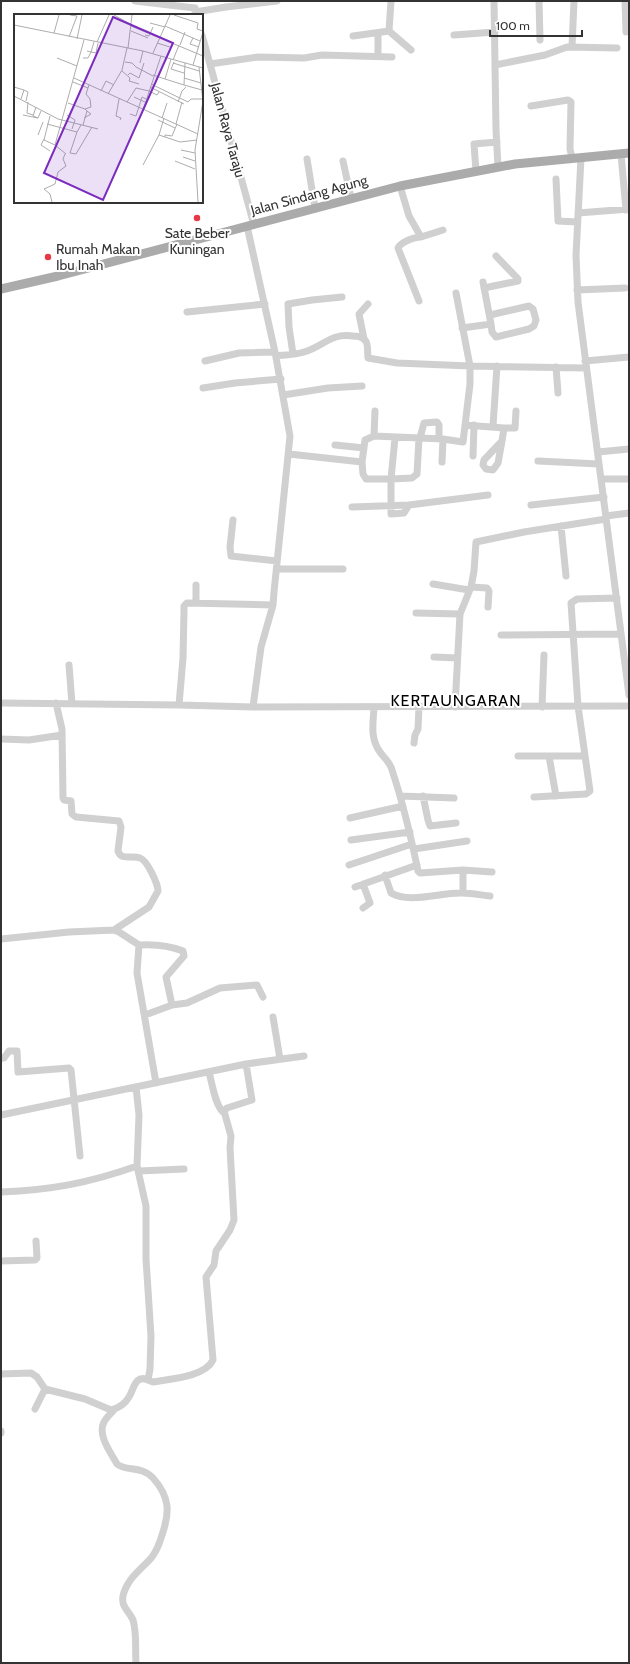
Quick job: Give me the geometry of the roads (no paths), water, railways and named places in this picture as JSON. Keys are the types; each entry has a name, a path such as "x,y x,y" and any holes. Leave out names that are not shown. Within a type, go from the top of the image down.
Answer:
{"main road":[{"name":"Jalan Sindang Agung","path":"1,289 251,226 350,198 400,186 498,167 625,153"}],"street":[{"path":"135,1 195,9 276,1"},
{"path":"389,31 391,1"},
{"path":"494,1 498,167"},
{"path":"538,1 540,40"},
{"path":"572,47 574,1"},
{"path":"626,1 626,32"},
{"path":"353,36 389,31"},
{"path":"389,31 411,50"},
{"path":"454,34 495,32"},
{"path":"378,33 378,56"},
{"name":"Jalan Raya Taraju","path":"203,39 251,226 290,429 289,454 272,605 261,647 253,707"},
{"path":"495,65 545,55 561,49 572,47 618,48"},
{"path":"210,64 258,56 304,58 322,55 392,57"},
{"path":"531,106 568,100 571,102 570,149 576,158 578,213 577,290 629,695"},
{"path":"476,171 474,144 497,142"},
{"path":"578,213 627,210 625,153"},
{"path":"307,159 315,208"},
{"path":"343,162 350,198"},
{"path":"556,179 558,221 577,222"},
{"path":"400,186 409,216 421,237"},
{"path":"419,301 398,248 400,245 415,237 421,237 443,230"},
{"path":"490,315 530,306 533,309 536,320 534,326 529,329 496,337 492,332 484,285 518,281 518,279 496,256"},
{"path":"577,290 625,288"},
{"path":"456,293 470,366 463,442"},
{"path":"293,354 289,327 288,304 306,300 342,297"},
{"path":"187,312 265,304"},
{"path":"368,304 359,314 364,339 367,344 367,357 369,359 397,363 556,367 629,357"},
{"path":"462,328 491,324"},
{"path":"205,361 239,353 293,354 313,349 337,336 356,336 364,339"},
{"path":"493,426 497,366"},
{"path":"556,367 558,393"},
{"path":"203,388 229,383 281,379"},
{"path":"283,395 328,388 362,386"},
{"path":"374,436 375,411"},
{"path":"465,425 514,428 516,411"},
{"path":"442,462 441,439 439,425 437,422 424,423 420,438 417,474 412,478 366,478 363,474 362,462 365,440 374,436 395,438 420,438 441,439 473,443"},
{"path":"473,456 474,425"},
{"path":"502,441 504,428"},
{"path":"391,513 395,438"},
{"path":"335,445 364,448"},
{"path":"598,452 629,449"},
{"path":"289,454 362,462"},
{"path":"538,461 599,464"},
{"path":"601,479 629,479"},
{"path":"352,507 391,513 409,505 488,495"},
{"path":"531,505 604,498"},
{"path":"455,708 460,614 470,589 474,571 476,542 629,513"},
{"path":"233,520 230,550 231,556 277,565 343,569"},
{"path":"561,526 566,576"},
{"path":"433,584 470,589 487,588 489,591 488,607"},
{"path":"196,585 196,602"},
{"path":"534,797 586,794 590,791 578,706 570,607 573,601 617,598"},
{"path":"179,704 184,658 184,606 187,603 196,602 272,605"},
{"path":"416,613 460,614"},
{"path":"501,635 621,634"},
{"path":"542,707 544,655"},
{"path":"434,657 457,658"},
{"path":"69,666 72,704"},
{"path":"1,702 374,708 629,706"},
{"path":"56,703 62,735 64,800 71,801 73,815 76,817 119,821 121,827 118,851 119,855 122,857 139,858 144,861 158,887 157,894 149,907 114,930"},
{"path":"374,708 374,741 377,748 392,767 410,832 418,871 420,873 463,870 492,872"},
{"path":"414,743 418,726 419,708"},
{"path":"1,739 35,740 62,735"},
{"path":"518,756 585,756"},
{"path":"549,756 556,796"},
{"path":"400,796 454,798"},
{"path":"423,796 430,826 456,823"},
{"path":"350,818 403,806"},
{"path":"351,840 410,832"},
{"path":"349,866 413,846 467,841"},
{"path":"355,887 385,875 417,865"},
{"path":"463,870 463,892"},
{"path":"385,875 391,893 396,895 424,897 463,892 490,896"},
{"path":"363,884 370,903 363,908"},
{"path":"1,939 69,932 114,930 139,945 158,944 183,951 184,956 166,978 172,1005"},
{"path":"139,945 137,952 137,973 151,1063 156,1083"},
{"path":"144,1015 172,1005 187,1003 218,989 227,987 257,985 263,997"},
{"path":"273,1017 280,1059"},
{"path":"1,1058 4,1058 10,1051 17,1051 18,1072 70,1068 72,1072 80,1156"},
{"path":"1,1115 246,1064 304,1056"},
{"path":"224,1113 224,1110 227,1108 252,1100 246,1064"},
{"path":"136,1663 135,1631 133,1621 123,1604 124,1595 136,1572 152,1557 159,1544 165,1526 168,1506 159,1487 149,1474 141,1470 120,1466 117,1464 102,1432 104,1422 114,1410 124,1404 135,1384 139,1380 144,1378 153,1382 200,1372 210,1365 213,1360 206,1277 214,1265 216,1251 230,1230 234,1220 230,1148 231,1136 224,1113 221,1110 215,1094 209,1072"},
{"path":"136,1087 139,1115 138,1169 146,1206 146,1259 151,1336 150,1369 148,1380"},
{"path":"1,1192 39,1190 72,1185 138,1169 184,1169"},
{"path":"1,1262 35,1260 37,1258 36,1241"},
{"path":"1,1374 31,1373 37,1377 45,1389 85,1399 107,1409 114,1410"},
{"path":"35,1409 45,1389"}],"place":[{"name":"Sate Beber Kuningan","path":"197,218"},
{"name":"Rumah Makan Ibu Inah","path":"48,257"}],"district":[{"name":"KERTAUNGARAN","path":"456,700"}]}
